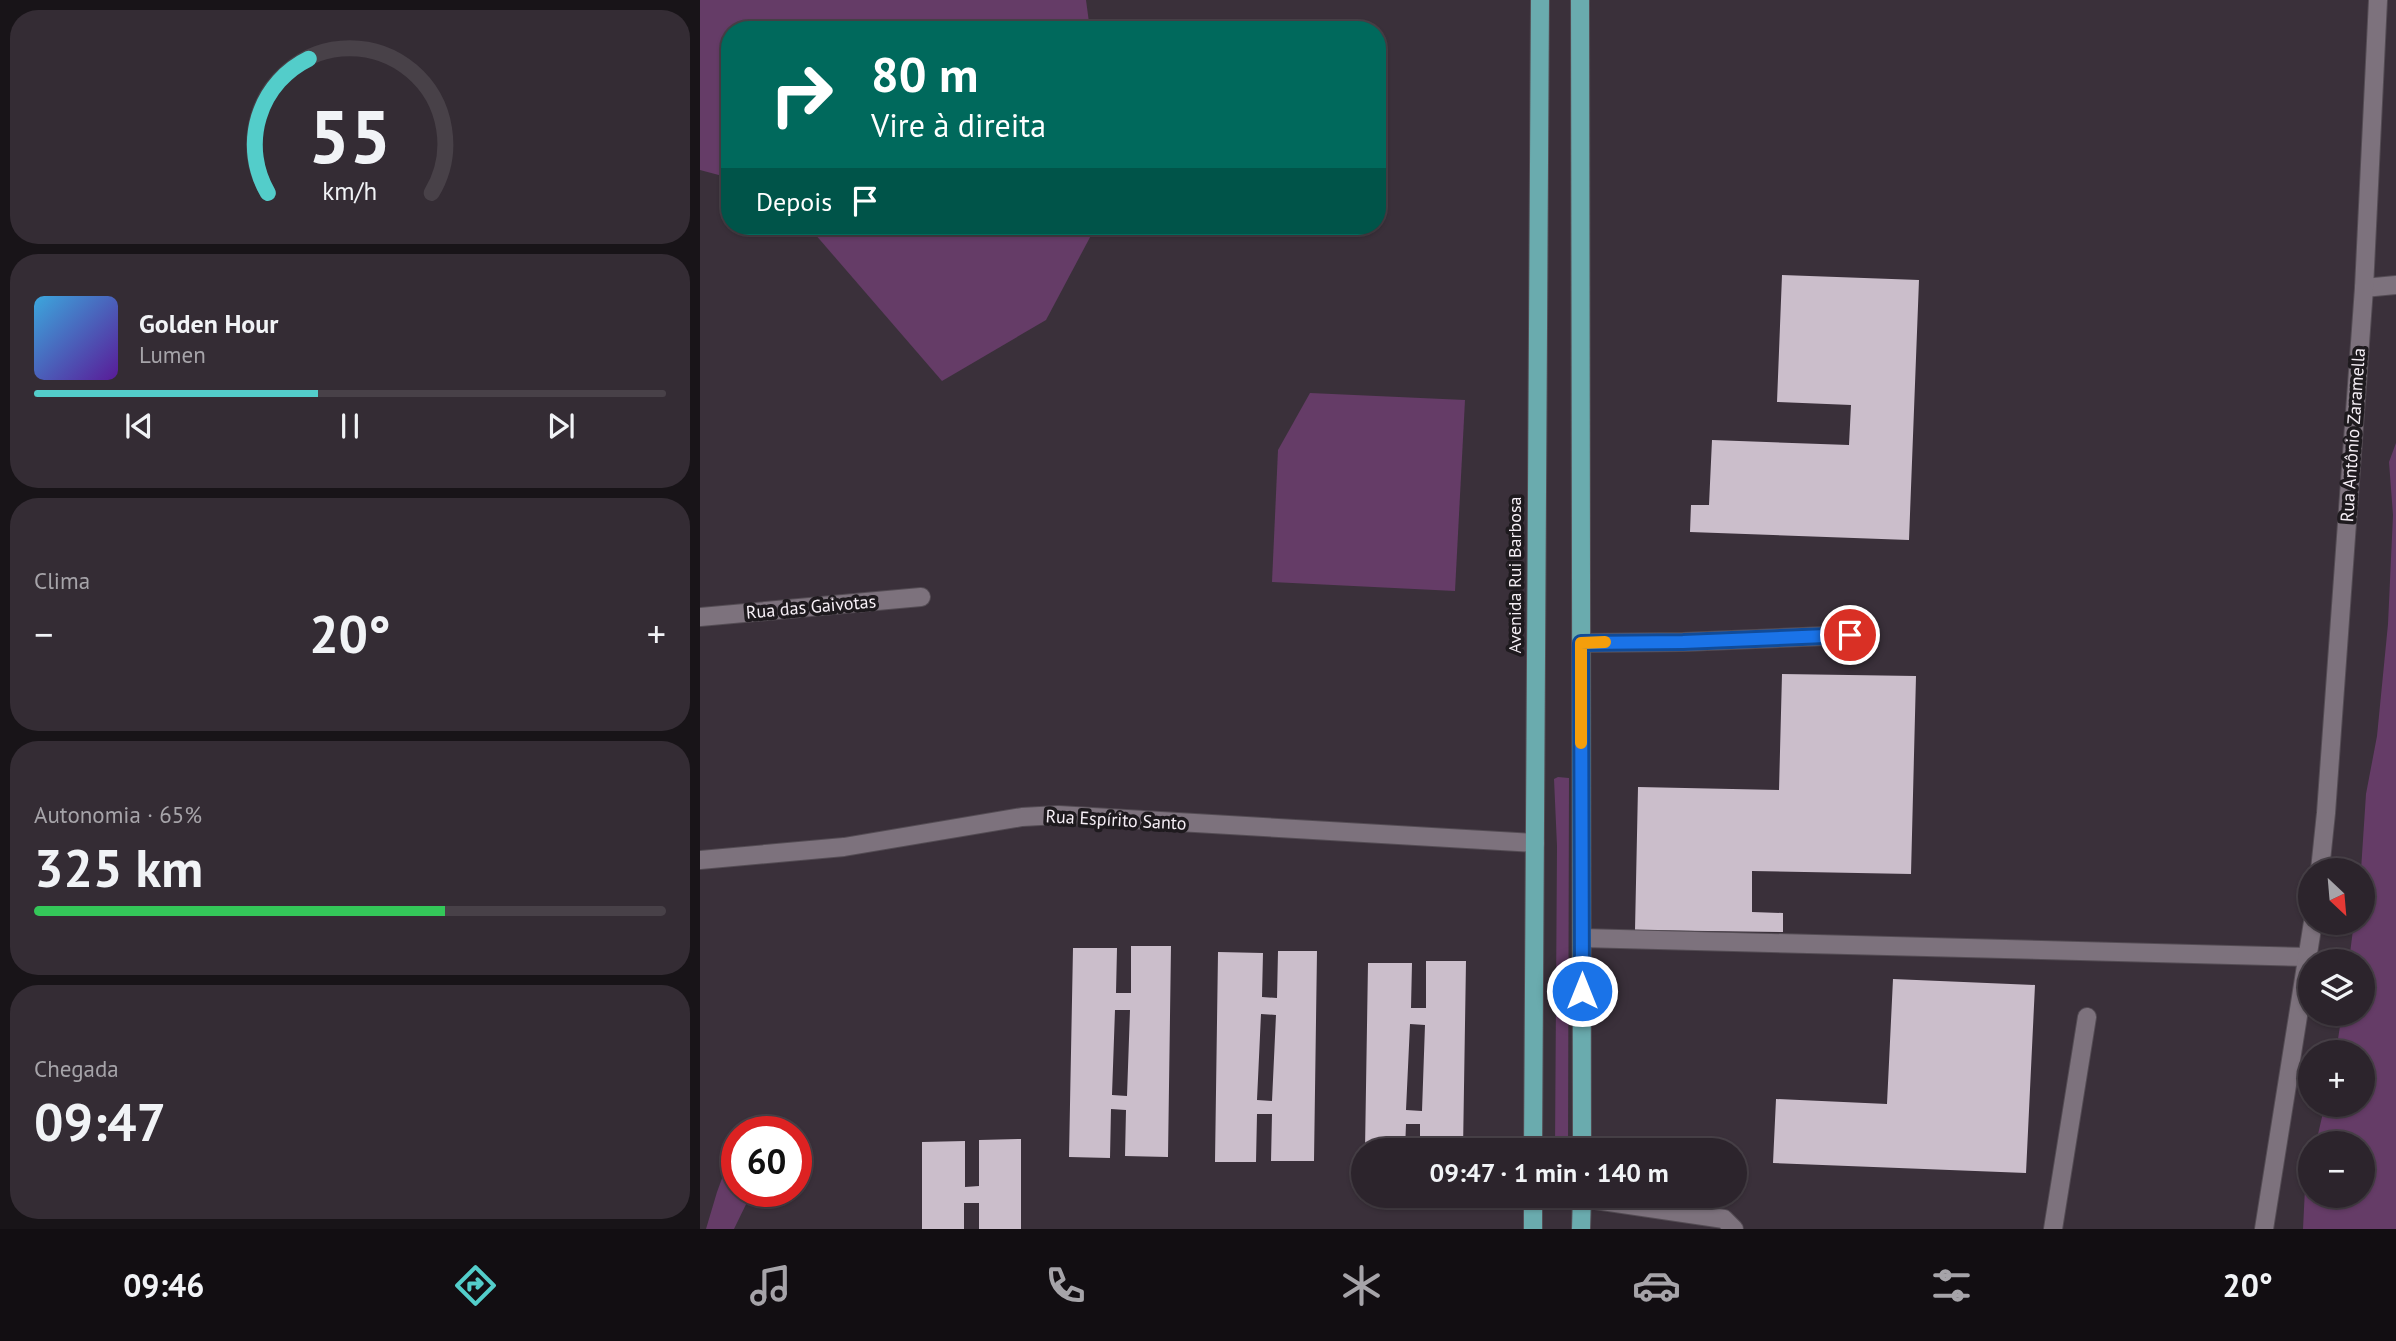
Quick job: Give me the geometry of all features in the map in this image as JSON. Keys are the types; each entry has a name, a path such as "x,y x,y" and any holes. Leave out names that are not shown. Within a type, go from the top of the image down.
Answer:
{"main road":[{"name":"Avenida Rui Barbosa","path":"1533,1138 1539,0"},
{"path":"1580,0 1582,1138"},
{"path":"1532,1229 1533,1208"},
{"path":"1581,1229 1582,1208"}],"street":[{"name":"Rua Antônio Zaramella","path":"2321,858 2364,288 2378,0"},
{"path":"2364,288 2396,285"},
{"name":"Rua das Gaivotas","path":"700,617 921,597"},
{"path":"1581,643 1850,635"},
{"name":"Rua Espírito Santo","path":"700,860 844,847 1022,817 1058,815 1535,843"},
{"path":"1582,938 2298,957"},
{"path":"2053,1229 2087,1017"},
{"path":"2264,1229 2298,1023"},
{"path":"1653,1208 1724,1219 1734,1229"}],"shaded area":[{"path":"700,0 1086,0 1089,21 721,21 721,176 700,170"},
{"path":"816,235 1091,235 1046,320 942,381"},
{"path":"1310,393 1465,400 1455,591 1272,582 1278,450"},
{"path":"2396,443 2396,1229 2303,1229 2304,1208 2375,1208 2375,1131 2319,1131 2322,1117 2375,1117 2375,1040 2338,1040 2340,1026 2375,1026 2375,949 2351,949 2352,935 2375,935 2375,858 2362,858 2366,794 2377,736 2388,624 2393,515 2389,462"},
{"path":"1569,778 1568,1138 1555,1138 1557,846 1554,779"},
{"path":"721,1181 721,1207 745,1207 734,1229 706,1229"}],"building":[{"path":"1782,275 1919,280 1909,540 1690,532 1691,505 1709,505 1712,440 1849,445 1851,405 1777,402"},
{"path":"1782,674 1916,676 1911,874 1752,871 1752,912 1783,913 1783,932 1635,930 1638,787 1779,790"},
{"path":"1131,946 1171,946 1168,1157 1125,1156 1126,1110 1111,1109 1110,1158 1069,1157 1073,948 1117,948 1116,993 1131,993","holes":["1115,1010 1130,1010 1127,1096 1112,1095"]},
{"path":"1278,951 1317,951 1314,1161 1271,1161 1272,1114 1257,1114 1256,1162 1215,1162 1218,952 1263,953 1262,997 1277,998","holes":["1261,1014 1276,1015 1272,1101 1257,1100"]},
{"path":"1426,961 1466,961 1463,1138 1420,1138 1420,1124 1406,1124 1405,1138 1365,1138 1368,963 1412,963 1411,1008 1426,1008","holes":["1410,1024 1425,1025 1422,1111 1406,1110"]},
{"path":"1893,979 2035,985 2026,1173 1773,1163 1776,1099 1887,1104"},
{"path":"1021,1139 1021,1229 979,1229 979,1203 964,1203 964,1229 922,1229 922,1142 965,1141 965,1187 979,1186 979,1140"}],"slow traffic":[{"path":"1581,743 1581,643 1605,642"}],"route":[{"path":"1582,991 1581,643 1850,635"}]}
